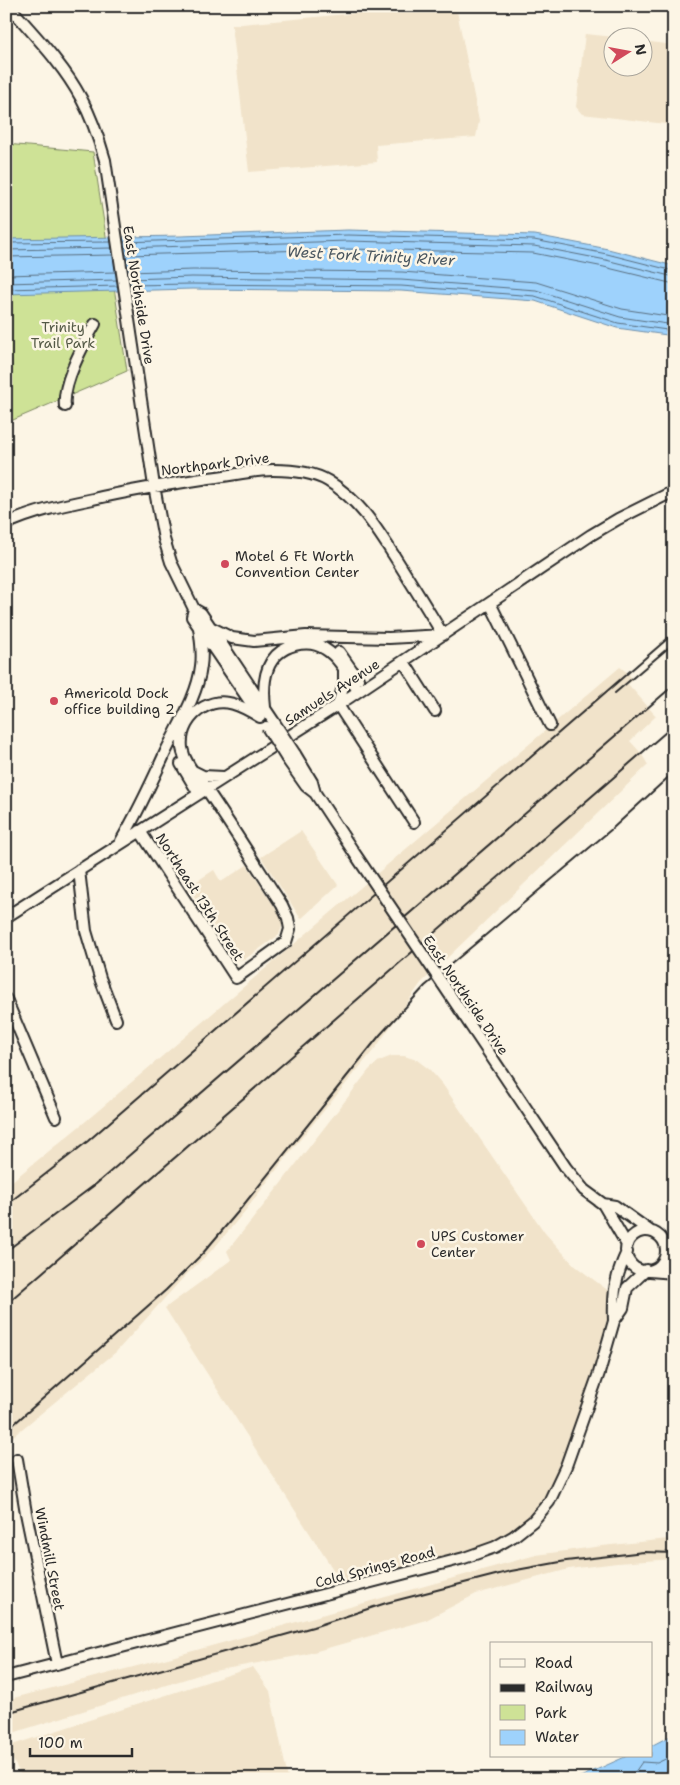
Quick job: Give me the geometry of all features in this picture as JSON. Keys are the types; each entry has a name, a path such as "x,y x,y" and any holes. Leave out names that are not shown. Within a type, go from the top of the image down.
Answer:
{"street":[{"name":"East Northside Drive","path":"9,6 58,64 80,97 102,149 154,486 170,562 194,609 201,613 204,627 291,756 306,786 315,793 566,1168 584,1190 603,1204 627,1249"},
{"path":"65,406 64,396 82,347 95,324"},
{"name":"Northpark Drive","path":"6,524 58,506 154,486 271,470 292,471 327,480 360,506 397,560 443,635"},
{"name":"Samuels Avenue","path":"6,917 404,662 591,535 618,519 674,492"},
{"path":"490,603 550,725"},
{"path":"120,844 136,816 198,681 202,666 204,627 232,638 260,641 306,636 323,638 414,638 443,635"},
{"path":"323,638 341,654 361,690"},
{"path":"203,791 185,759 182,741 190,718 198,710 210,704 224,702 240,705 262,713 264,680 268,667 274,657 285,649 304,643 320,646 331,654 361,690"},
{"path":"404,662 435,712"},
{"path":"344,669 344,683 338,705 414,822"},
{"path":"174,736 176,751 182,767 203,791"},
{"path":"192,770 202,776 225,777"},
{"name":"Northeast 13th Street","path":"140,831 236,978 286,942 290,929 288,918 282,905 203,791"},
{"path":"79,870 86,931 100,978 116,1020"},
{"path":"6,999 56,1117"},
{"name":"East Northside Drive","path":"603,1204 615,1206 650,1231"},
{"path":"647,1270 660,1265 670,1251 659,1235 650,1231 634,1235 627,1249 632,1264 636,1268 647,1270 674,1273"},
{"name":"Cold Springs Road","path":"614,1321 613,1297 619,1268 627,1249"},
{"name":"Cold Springs Road","path":"6,1677 464,1558 507,1540 524,1529 537,1517 549,1502 556,1489 566,1466 614,1321 623,1308 627,1288 647,1270"},
{"name":"Windmill Street","path":"17,1459 26,1513 57,1664"}],"shaded area":[{"path":"430,6 456,6 479,121 476,137 376,145 377,162 249,172 232,25"},
{"path":"585,34 602,36 602,78 652,78 652,42 674,45 674,125 582,114 576,107"},
{"path":"620,667 633,680 628,684 656,716 630,741 641,753 648,765 421,983 377,1046 294,1147 245,1211 215,1247 182,1279 116,1352 6,1442 6,1186 86,1121"},
{"path":"301,831 338,885 301,919 261,857"},
{"path":"247,865 284,921 279,935 245,959 236,960 188,887 214,870 221,882"},
{"path":"392,1056 404,1056 417,1060 430,1070 443,1085 545,1233 574,1265 610,1292 609,1311 599,1356 557,1474 547,1494 526,1520 499,1540 481,1548 343,1585 165,1308 231,1260 227,1251 369,1070 379,1061"},
{"path":"668,1539 674,1540 674,1559 569,1569 476,1594 426,1620 303,1655 208,1672 6,1735 6,1700 168,1658 536,1555"},
{"path":"253,1667 270,1691 288,1779 23,1779 6,1747"}],"green space":[{"name":"Trinity Trail Park","path":"6,144 93,152 127,371 6,423"}],"water":[{"name":"West Fork Trinity River","path":"348,230 535,235 608,249 674,266 674,336 617,328 535,301 401,291 192,289 6,294 6,239 181,236"},
{"path":"674,1734 674,1779 576,1779 623,1758 652,1758 652,1745"}],"railway":[{"path":"6,1205 88,1141 674,633"},
{"path":"615,693 674,643"},
{"path":"6,1251 96,1184 674,685"},
{"path":"6,1304 674,725"},
{"path":"6,1431 166,1290 203,1253 380,1035 425,986 613,828 674,772"},
{"path":"6,1713 313,1627 386,1603 511,1571 566,1561 644,1552 674,1553"}],"place":[{"name":"Motel 6 Ft Worth Convention Center","path":"225,564"},
{"name":"Americold Dock office building 2","path":"54,701"},
{"name":"UPS Customer Center","path":"421,1244"}]}
